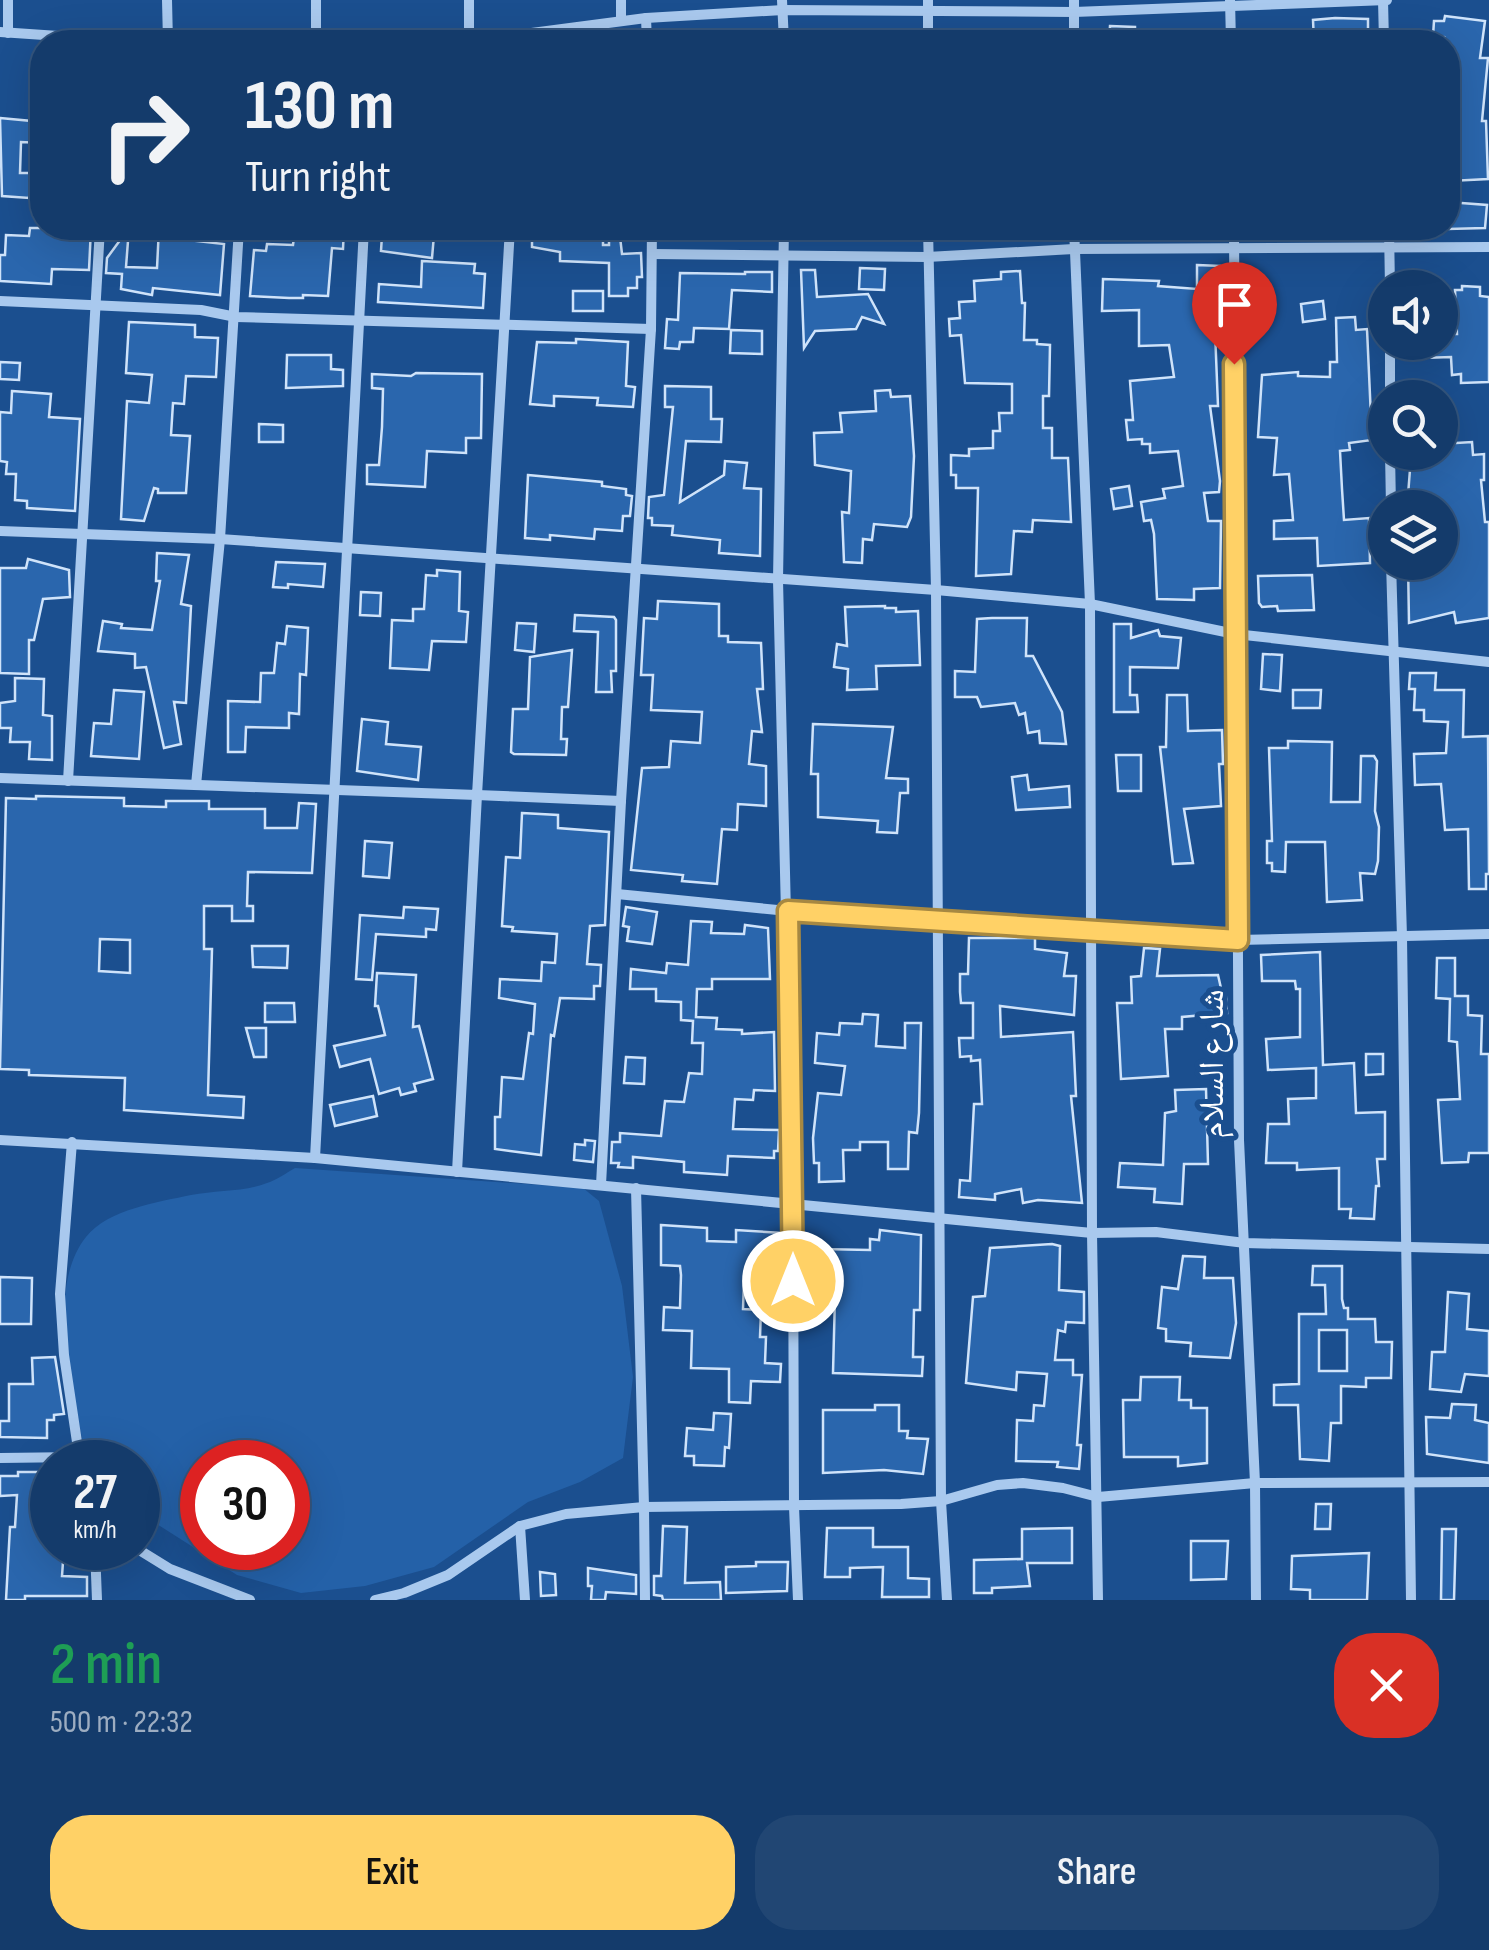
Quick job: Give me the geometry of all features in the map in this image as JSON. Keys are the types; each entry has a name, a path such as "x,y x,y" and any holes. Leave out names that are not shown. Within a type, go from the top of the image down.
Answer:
{"street":[{"path":"8,0 4,33 30,35"},
{"path":"167,0 168,30"},
{"path":"316,0 316,30"},
{"path":"469,0 469,30"},
{"path":"621,20 622,0"},
{"path":"567,30 621,20 783,5 1074,6 1384,0 1384,30"},
{"path":"1230,4 1230,30"},
{"path":"783,5 784,30"},
{"path":"646,18 646,30"},
{"path":"68,780 99,240"},
{"path":"196,785 220,538 239,240"},
{"path":"315,1158 363,240"},
{"path":"457,1172 509,240"},
{"path":"602,1185 651,328 652,240"},
{"path":"784,240 778,580 788,911 798,1600"},
{"path":"928,240 936,590 941,1501 946,1600"},
{"path":"1074,240 1090,604 1092,1233 1098,1600"},
{"name":"شارع السلام","path":"1234,240 1239,1140 1255,1483 1256,1600"},
{"path":"1390,240 1390,270"},
{"path":"653,254 928,257 1074,249 1489,248"},
{"path":"0,301 201,310 236,317 651,328"},
{"path":"0,531 220,538 936,590 1090,604 1235,634 1489,662"},
{"path":"1391,580 1402,937 1411,1600"},
{"path":"0,778 621,801"},
{"path":"617,894 788,911 1238,940 1489,934"},
{"path":"0,1140 315,1158 1092,1233 1156,1232 1245,1243 1489,1249"},
{"path":"72,1142 60,1294 76,1440"},
{"path":"636,1188 644,1600"},
{"path":"0,1458 30,1459"},
{"path":"375,1600 448,1574 520,1526 566,1514 644,1507 848,1507 941,1501 997,1485 1023,1484 1098,1497 1255,1483 1489,1482"},
{"path":"520,1526 525,1600"},
{"path":"160,1562 250,1600"},
{"path":"96,1570 97,1600"}],"shaded area":[{"path":"295,1168 583,1188 599,1201 622,1286 633,1377 623,1458 580,1482 528,1502 434,1567 365,1586 301,1593 229,1570 310,1570 310,1440 180,1440 180,1539 160,1526 160,1440 83,1440 70,1378 64,1316 73,1260 96,1227 120,1213 274,1180"}],"building":[{"path":"1445,16 1485,21 1480,58 1488,58 1482,121 1486,121 1488,179 1460,180 1460,30 1433,30 1434,21 1444,21"},
{"path":"1368,19 1368,30 1313,30 1313,20"},
{"path":"1110,26 1135,27 1135,30 1110,30"},
{"path":"0,118 30,121 30,142 21,142 20,173 30,173 29,198 2,196"},
{"path":"1460,203 1487,205 1485,228 1460,229"},
{"path":"30,228 30,240 90,240 89,270 52,269 51,284 0,281 0,255 5,255 6,235 29,236"},
{"path":"120,240 128,240 126,267 157,268 158,240 224,244 220,295 153,288 152,295 121,289 122,274 106,273 107,258"},
{"path":"294,240 343,240 343,249 332,248 328,296 250,296 254,250 266,251 267,244 293,245"},
{"path":"382,240 434,240 432,258 381,251"},
{"path":"532,240 603,240 603,245 609,245 609,240 620,240 622,254 641,253 642,277 637,277 637,288 628,288 628,296 609,296 609,263 560,261 560,252 532,247"},
{"path":"422,261 475,264 474,273 485,274 483,308 378,302 379,284 421,287"},
{"path":"1197,265 1220,266 1215,331 1218,406 1210,406 1220,481 1219,492 1204,493 1208,521 1221,521 1220,588 1194,589 1194,600 1157,599 1154,534 1151,520 1144,521 1141,502 1165,498 1163,489 1183,486 1178,451 1150,453 1150,444 1142,444 1142,439 1128,440 1126,420 1133,420 1130,381 1174,377 1169,345 1139,346 1139,310 1102,311 1103,279 1159,281 1158,286 1197,289"},
{"path":"860,268 885,269 884,290 859,289"},
{"path":"801,270 815,270 817,297 868,294 884,324 862,317 856,329 815,331 804,348"},
{"path":"1020,271 1025,303 1024,340 1050,345 1049,396 1043,396 1043,428 1052,428 1052,458 1068,458 1071,522 1033,520 1032,532 1014,531 1011,574 976,576 978,488 956,488 951,455 969,456 969,449 993,448 993,431 1000,431 999,413 1012,413 1012,384 965,383 961,335 950,336 949,319 960,318 959,302 975,301 974,281 1001,279 1001,272"},
{"path":"772,272 772,292 732,290 729,329 694,328 693,342 680,342 679,349 665,348 667,319 678,320 680,273"},
{"path":"1462,286 1480,287 1480,296 1489,297 1489,382 1461,383 1461,374 1452,375 1451,360 1458,360 1458,290"},
{"path":"573,291 603,291 603,311 573,311"},
{"path":"1323,301 1325,319 1303,322 1301,304"},
{"path":"1355,317 1356,330 1367,329 1368,441 1349,443 1350,450 1340,451 1344,520 1368,518 1368,563 1318,566 1317,538 1274,539 1274,521 1293,520 1289,474 1274,475 1277,438 1258,437 1262,375 1298,372 1298,376 1330,377 1330,362 1337,362 1336,318"},
{"path":"129,322 195,325 195,337 218,338 216,377 186,376 184,404 173,403 171,435 190,436 186,493 158,493 154,488 144,521 121,519 127,401 149,403 152,375 126,373"},
{"path":"731,330 762,331 762,354 730,353"},
{"path":"576,339 628,342 626,386 635,387 633,407 597,405 598,398 554,396 554,406 530,404 537,342 576,343"},
{"path":"287,355 331,355 331,369 343,370 343,386 286,388"},
{"path":"0,362 20,363 19,380 0,379"},
{"path":"372,374 482,374 481,438 466,438 466,453 427,451 425,487 367,484 367,465 379,465 382,427 383,389 372,388"},
{"path":"665,386 711,387 711,419 722,419 721,442 686,441 680,502 724,475 725,461 747,463 744,488 761,489 760,556 719,553 720,540 672,535 673,526 652,525 652,518 648,518 649,497 664,495 673,407 665,407"},
{"path":"890,390 891,397 910,396 914,456 911,517 907,527 874,524 872,540 863,539 862,563 844,562 842,512 849,513 851,471 815,465 814,433 842,432 840,413 876,411 875,391"},
{"path":"12,391 51,394 49,417 80,419 75,511 27,508 27,501 15,500 16,474 6,474 7,462 0,461 0,412 11,413"},
{"path":"259,424 283,425 283,442 259,442"},
{"path":"1472,442 1473,455 1484,454 1481,480 1485,522 1489,522 1489,618 1456,623 1454,612 1409,623 1408,580 1458,580 1458,490 1408,490 1410,470 1458,470 1458,443"},
{"path":"528,475 602,482 602,486 626,489 626,495 632,496 630,516 623,516 622,531 595,529 594,539 550,535 550,540 525,538"},
{"path":"1129,486 1132,506 1114,509 1111,489"},
{"path":"157,553 189,555 181,604 191,606 186,703 174,702 181,744 164,748 146,667 135,668 135,654 98,651 103,621 122,624 121,628 152,630 160,581 156,581"},
{"path":"28,559 69,570 70,597 43,599 34,640 29,640 29,674 0,673 0,568 26,568"},
{"path":"276,562 325,564 323,587 273,587"},
{"path":"437,570 460,572 459,611 468,612 466,642 432,641 429,670 390,668 392,620 413,621 413,609 424,609 426,575 437,576"},
{"path":"1312,575 1314,610 1278,611 1277,606 1262,607 1259,603 1258,576"},
{"path":"361,592 381,593 380,616 360,615"},
{"path":"658,601 719,604 719,636 728,636 728,642 761,643 763,689 757,689 762,732 752,731 749,764 766,766 766,806 738,804 737,830 722,829 717,884 682,881 683,875 631,870 642,768 669,767 671,741 700,743 702,712 651,710 653,675 641,675 644,618 657,619"},
{"path":"845,607 896,608 896,612 918,611 920,665 876,666 877,689 847,690 848,669 834,667 837,644 847,646"},
{"path":"575,615 616,620 612,692 596,692 598,632 574,631"},
{"path":"1027,618 1026,656 1033,656 1062,712 1066,744 1040,743 1039,731 1028,733 1025,713 1019,715 1015,703 981,707 977,697 955,697 955,671 975,672 977,619"},
{"path":"517,623 536,624 534,652 515,650"},
{"path":"1114,624 1131,624 1131,638 1158,630 1160,636 1181,638 1178,668 1130,667 1130,695 1137,695 1138,712 1114,712"},
{"path":"287,626 308,628 306,675 300,674 299,714 289,713 289,728 246,727 245,752 228,752 228,701 260,702 261,673 274,673 277,643 285,644"},
{"path":"572,650 568,707 562,707 561,739 567,739 566,755 514,754 513,709 528,709 530,657"},
{"path":"1263,654 1282,655 1280,691 1261,689"},
{"path":"1410,673 1436,673 1435,690 1464,690 1463,737 1488,736 1486,889 1469,889 1468,829 1445,830 1441,784 1415,785 1414,754 1446,753 1448,722 1424,721 1424,710 1414,710 1415,689 1409,689"},
{"path":"15,678 44,679 43,715 52,716 52,760 29,759 30,742 10,742 11,728 0,728 0,703 15,701"},
{"path":"114,690 144,692 139,759 91,756 94,723 111,724"},
{"path":"1293,690 1321,690 1320,708 1293,708"},
{"path":"1167,695 1187,695 1188,731 1222,730 1221,806 1184,809 1193,863 1173,864 1160,747 1166,747"},
{"path":"362,719 388,722 386,744 421,747 418,780 357,771"},
{"path":"813,724 893,727 886,778 908,779 908,793 900,793 897,833 877,832 878,821 818,817 818,774 811,774"},
{"path":"1288,741 1332,742 1331,802 1360,802 1361,756 1374,756 1377,761 1378,861 1375,874 1360,873 1362,900 1327,902 1325,842 1286,842 1285,872 1272,871 1272,863 1267,863 1267,841 1272,841 1269,748 1288,748"},
{"path":"1116,755 1141,755 1141,791 1118,791"},
{"path":"1027,775 1029,790 1069,786 1070,807 1016,810 1012,777"},
{"path":"6,798 124,798 124,806 166,807 166,801 209,801 209,809 265,809 265,828 297,828 299,803 316,804 312,873 248,872 247,906 253,906 253,921 232,921 232,906 204,906 204,949 212,949 208,1095 244,1097 243,1118 124,1110 125,1078 29,1075 29,1070 0,1069","holes":["100,939 130,940 130,973 99,971"]},
{"path":"522,813 558,815 558,828 609,832 605,925 590,926 587,964 601,965 600,986 594,986 594,999 560,998 554,1036 551,1035 541,1155 495,1149 495,1117 500,1117 502,1077 523,1079 535,1004 499,998 500,979 541,981 542,962 555,963 557,934 512,931 513,927 502,926 506,857 520,858"},
{"path":"365,841 392,843 389,878 363,876"},
{"path":"404,907 438,909 436,930 426,929 426,937 376,934 372,980 356,979 360,915 403,918"},
{"path":"626,907 657,912 652,944 627,941 629,927 623,926"},
{"path":"691,921 712,922 711,933 744,934 745,925 768,928 770,979 712,979 712,989 697,989 696,1017 717,1018 716,1029 742,1030 742,1034 774,1032 775,1091 754,1090 753,1100 735,1099 733,1129 779,1130 778,1151 774,1151 774,1158 728,1156 727,1175 684,1172 684,1162 633,1157 633,1168 618,1167 619,1163 611,1163 612,1142 620,1142 620,1133 661,1136 665,1101 684,1102 689,1073 702,1074 703,1043 692,1043 693,1021 681,1020 681,1002 656,1001 656,989 630,989 631,969 666,973 667,963 688,965"},
{"path":"969,938 1035,938 1035,949 1067,953 1064,976 1076,976 1074,1015 1000,1006 1001,1037 1073,1032 1076,1096 1071,1096 1082,1203 1023,1203 1021,1189 995,1194 995,1200 959,1197 960,1180 970,1181 974,1104 982,1104 980,1060 960,1057 959,1038 973,1038 973,1003 961,1003 960,992 960,974 968,974"},
{"path":"252,946 288,946 287,968 253,967"},
{"path":"1144,948 1160,949 1157,976 1218,975 1227,1013 1182,1017 1182,1029 1165,1029 1168,1076 1121,1079 1117,1003 1132,1003 1131,977 1141,976"},
{"path":"1320,952 1323,1065 1354,1063 1356,1113 1385,1112 1385,1159 1377,1159 1379,1186 1374,1219 1350,1218 1351,1209 1339,1209 1339,1168 1297,1170 1297,1163 1266,1163 1268,1124 1289,1124 1288,1099 1316,1098 1316,1068 1268,1070 1266,1039 1300,1037 1300,989 1296,989 1295,981 1262,981 1261,955"},
{"path":"1437,958 1455,958 1455,996 1468,996 1468,1015 1482,1016 1481,1054 1489,1054 1489,1153 1469,1153 1468,1162 1442,1163 1438,1100 1460,1099 1457,1042 1449,1041 1450,999 1436,998"},
{"path":"377,973 416,975 413,1027 419,1026 433,1079 414,1084 416,1091 401,1095 399,1088 379,1094 370,1059 340,1067 334,1046 385,1035 375,1006"},
{"path":"265,1003 294,1003 295,1022 265,1022"},
{"path":"863,1014 878,1015 876,1046 905,1048 905,1023 921,1023 919,1113 917,1133 909,1132 908,1169 888,1169 888,1142 860,1142 860,1150 843,1150 844,1181 819,1182 813,1138 818,1093 841,1095 845,1066 815,1063 817,1033 839,1035 840,1023 862,1024"},
{"path":"246,1028 266,1028 266,1057 254,1057"},
{"path":"1366,1054 1383,1054 1383,1074 1366,1075"},
{"path":"626,1057 645,1058 644,1084 624,1083"},
{"path":"1206,1089 1208,1164 1184,1164 1182,1204 1154,1202 1155,1189 1118,1187 1120,1163 1163,1165 1165,1113 1176,1111 1175,1090"},
{"path":"373,1096 377,1116 335,1126 330,1105"},
{"path":"585,1140 595,1141 593,1162 574,1160 575,1144 585,1145"},
{"path":"661,1225 707,1228 707,1241 736,1242 736,1230 782,1233 780,1283 744,1281 743,1309 761,1310 760,1337 766,1337 765,1363 781,1364 780,1382 751,1381 750,1403 729,1402 729,1369 691,1368 692,1331 663,1330 664,1307 680,1308 681,1275 680,1266 661,1265"},
{"path":"880,1230 921,1235 920,1310 914,1310 913,1357 923,1357 922,1376 833,1373 835,1296 820,1296 819,1249 870,1250 870,1239 879,1240"},
{"path":"1060,1246 1059,1290 1084,1292 1084,1323 1066,1322 1065,1332 1058,1330 1055,1360 1073,1360 1073,1375 1082,1375 1079,1469 1057,1467 1058,1462 1016,1461 1017,1420 1033,1421 1034,1405 1044,1406 1047,1374 1017,1372 1016,1390 966,1383 973,1297 985,1296 990,1248"},
{"path":"1183,1256 1205,1257 1204,1278 1233,1278 1236,1323 1230,1358 1190,1356 1191,1343 1166,1341 1166,1329 1158,1328 1162,1287 1178,1289"},
{"path":"1313,1266 1342,1266 1342,1299 1344,1308 1348,1308 1348,1319 1375,1319 1376,1342 1392,1342 1391,1378 1366,1378 1366,1387 1341,1386 1341,1423 1331,1423 1329,1461 1300,1459 1298,1405 1274,1405 1274,1385 1299,1384 1299,1314 1326,1314 1325,1285 1312,1285","holes":["1319,1330 1347,1330 1347,1371 1319,1371"]},
{"path":"0,1277 32,1278 31,1324 0,1324"},
{"path":"1448,1292 1469,1294 1467,1329 1489,1331 1489,1376 1465,1374 1461,1392 1430,1389 1432,1352 1445,1352"},
{"path":"55,1357 64,1414 47,1420 47,1438 0,1437 0,1421 9,1421 9,1384 33,1384 32,1358"},
{"path":"1141,1377 1180,1377 1179,1400 1191,1400 1191,1408 1207,1408 1207,1463 1178,1466 1178,1457 1124,1457 1123,1400 1140,1400"},
{"path":"1452,1404 1476,1405 1475,1420 1489,1423 1489,1463 1427,1454 1426,1417 1450,1418"},
{"path":"875,1405 899,1405 899,1431 908,1431 907,1438 928,1439 923,1474 884,1470 823,1473 823,1410 875,1410"},
{"path":"714,1413 731,1414 724,1466 694,1465 694,1456 685,1456 687,1428 713,1430"},
{"path":"18,1472 30,1472 30,1570 62,1570 62,1576 87,1577 87,1596 25,1596 25,1600 6,1600 10,1527 15,1527 17,1495 0,1496 0,1476 18,1476"},
{"path":"1316,1504 1331,1504 1330,1529 1315,1529"},
{"path":"663,1526 687,1527 685,1583 720,1582 721,1600 663,1600 662,1596 654,1595 654,1576 661,1576"},
{"path":"827,1528 873,1528 873,1547 908,1547 908,1578 929,1579 929,1597 882,1597 883,1567 850,1568 850,1577 825,1577"},
{"path":"1072,1528 1072,1563 1027,1563 1030,1586 974,1593 974,1560 1022,1559 1022,1529"},
{"path":"1442,1529 1456,1529 1454,1600 1441,1600"},
{"path":"1191,1541 1228,1541 1226,1579 1191,1580"},
{"path":"1369,1553 1367,1600 1310,1600 1310,1590 1291,1589 1292,1556"},
{"path":"756,1562 788,1562 787,1591 726,1593 726,1567 756,1566"},
{"path":"588,1568 636,1575 636,1594 606,1592 605,1600 591,1600"},
{"path":"540,1572 555,1574 556,1595 541,1596"}],"route":[{"path":"793,1281 788,911 1238,940 1234,364"}]}
